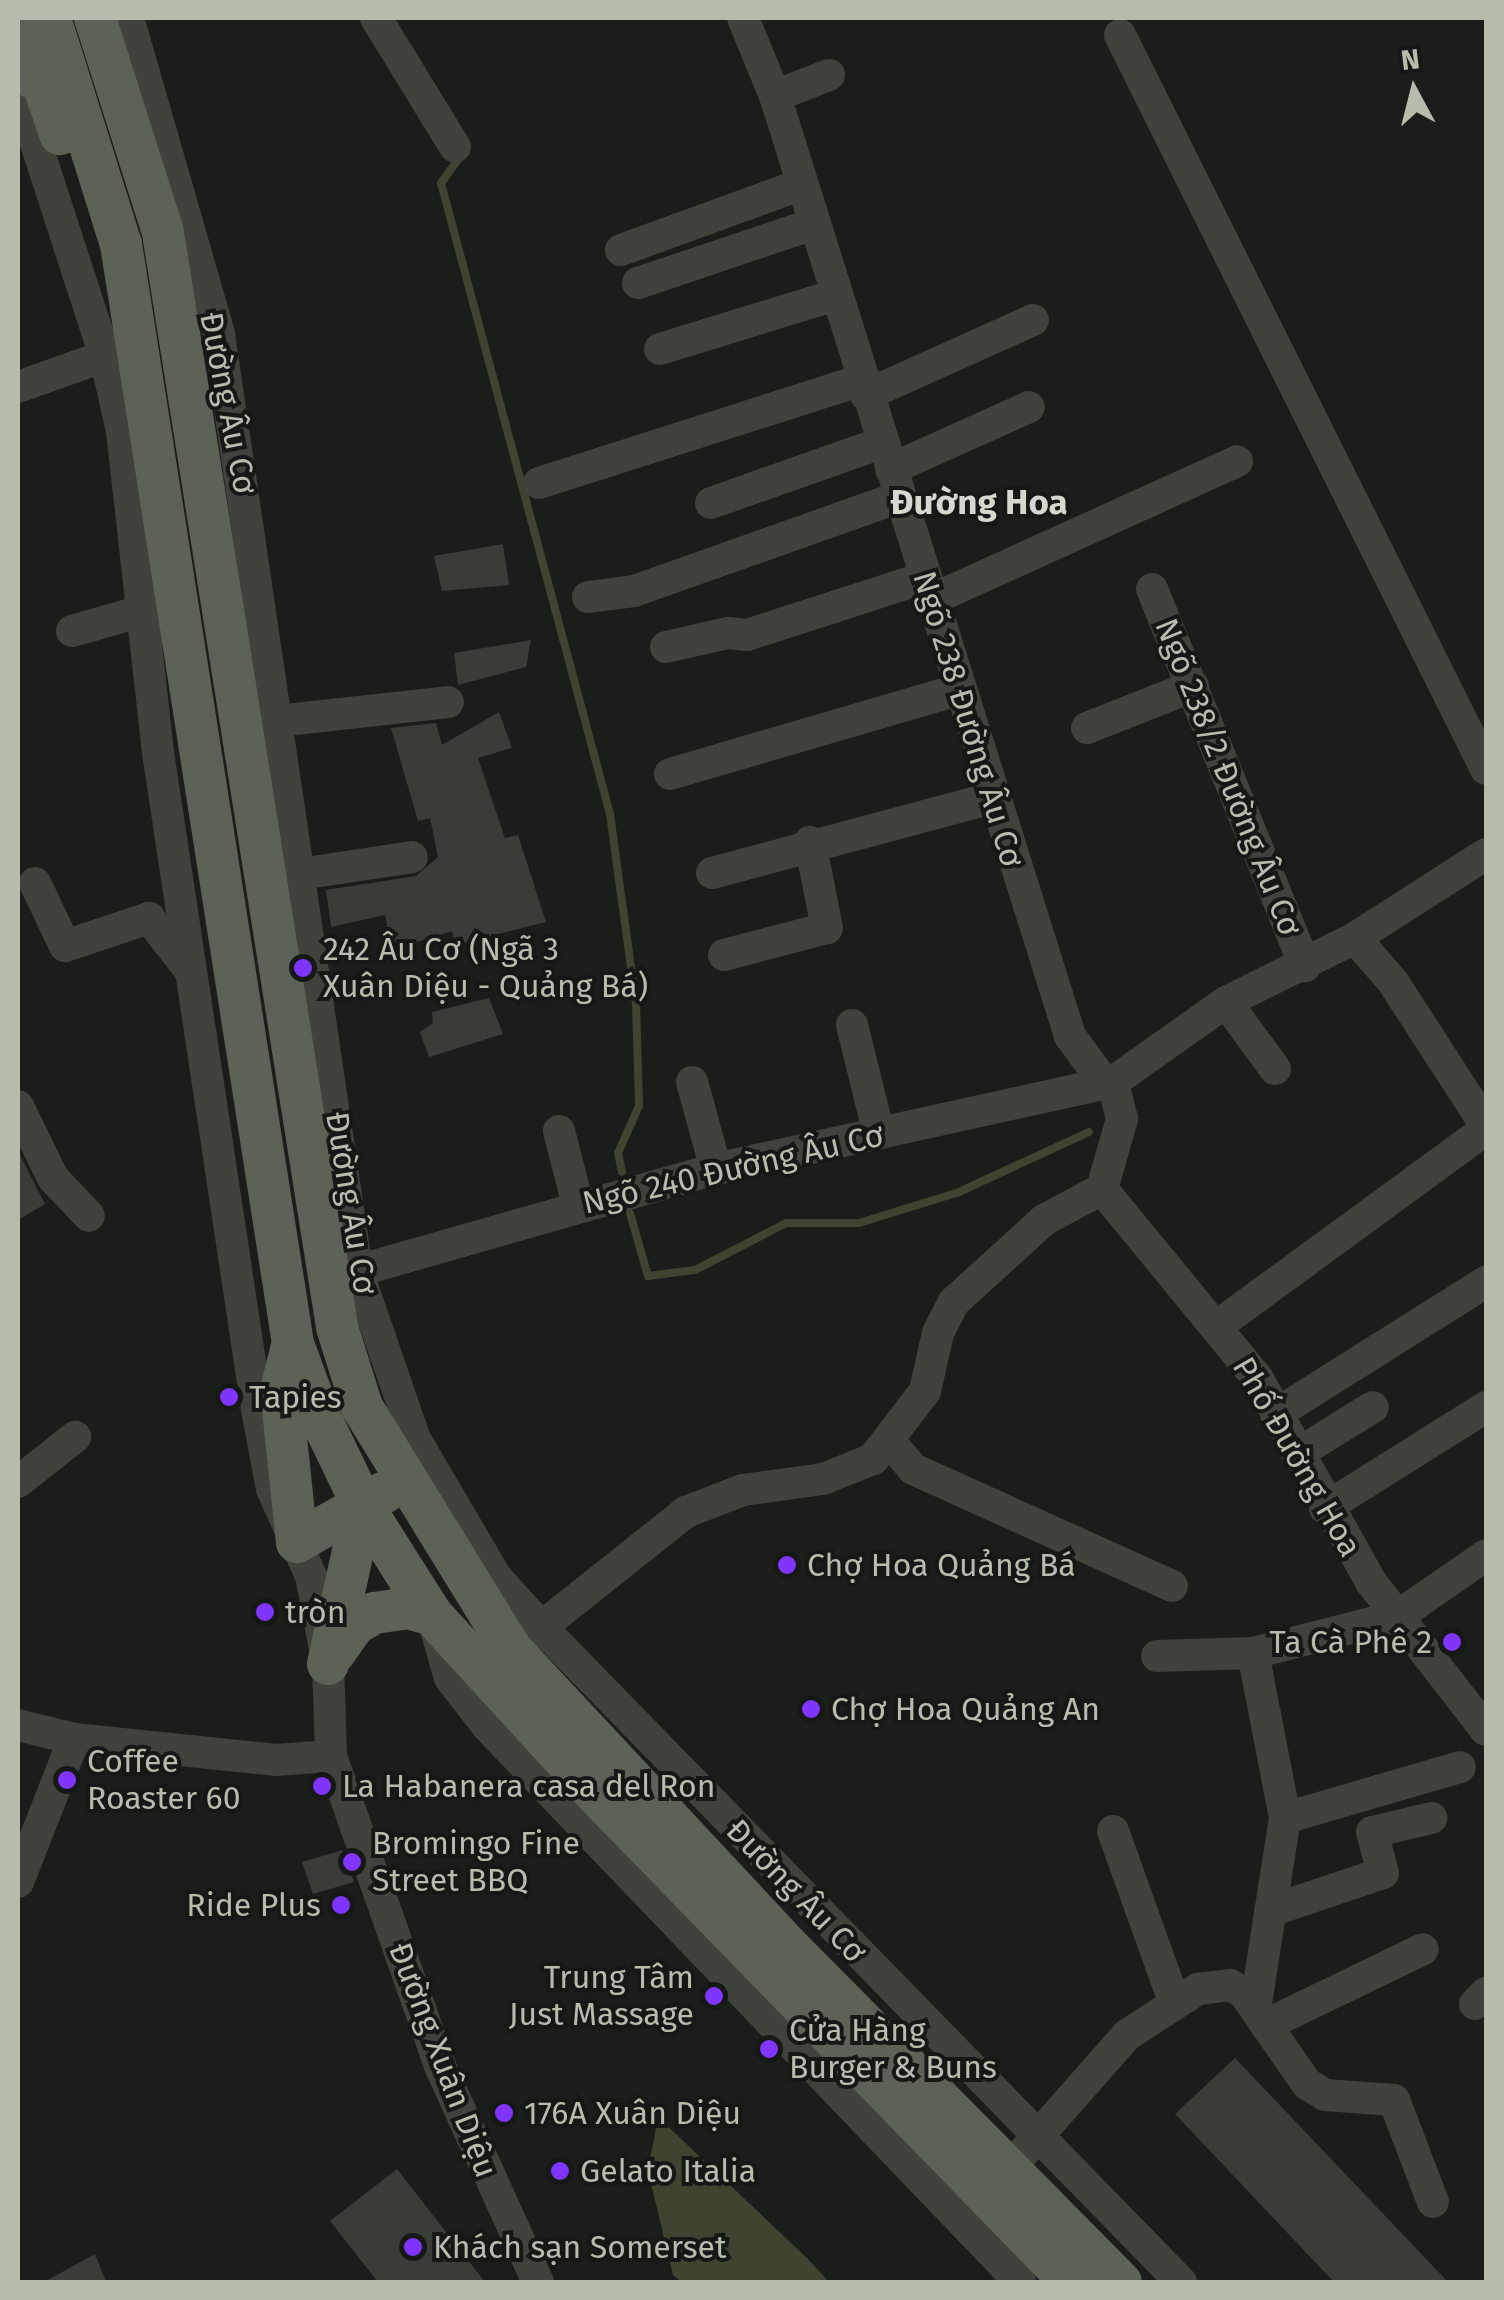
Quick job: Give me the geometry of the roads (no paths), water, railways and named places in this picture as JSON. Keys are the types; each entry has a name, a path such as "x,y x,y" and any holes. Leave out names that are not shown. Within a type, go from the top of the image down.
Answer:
{"main road":[{"name":"Đường Âu Cơ","path":"50,18 121,244 180,652 293,1344 363,1506 432,1614 845,2028 1023,2153 1121,2282"},
{"name":"Đường Âu Cơ","path":"95,18 163,233 337,1327 362,1407 402,1480 526,1639 845,2028 1071,2282"},
{"path":"18,24 27,46 18,65 43,84 84,202 121,244"},
{"path":"180,652 228,645"},
{"path":"293,1344 281,1390 297,1542 402,1480"},
{"path":"328,1664 363,1506"},
{"path":"328,1664 362,1618 398,1608 432,1614"}],"street":[{"name":"Đường Âu Cơ","path":"128,18 219,334 357,1270 415,1439 496,1577 526,1639 1023,2153 1180,2282"},
{"path":"376,18 455,147"},
{"name":"Ngõ 238 Đường Âu Cơ","path":"744,18 775,96 991,798 1070,1036 1100,1077 1113,1082"},
{"path":"1120,35 1486,770"},
{"path":"775,96 830,75"},
{"path":"18,88 105,356 122,431 142,611 272,1489 297,1542"},
{"path":"620,250 800,185"},
{"path":"638,283 813,224"},
{"path":"660,349 835,295"},
{"path":"539,483 864,387 1033,320"},
{"path":"18,388 105,356"},
{"path":"588,597 634,591 1029,407"},
{"path":"666,648 728,633 747,635 927,589 1238,462"},
{"path":"711,503 891,469"},
{"name":"Ngõ 238/2 Đường Âu Cơ","path":"1152,588 1305,966"},
{"path":"72,631 142,611"},
{"path":"1087,728 1193,686"},
{"path":"670,774 958,690"},
{"path":"277,721 448,702"},
{"path":"712,873 810,842 991,798"},
{"path":"724,956 827,928 810,842"},
{"path":"526,1639 686,1512 743,1490 846,1472 889,1442 925,1392 938,1333 954,1302 1044,1220 1102,1189 1122,1119 1113,1082 1226,1002 1355,938 1486,854"},
{"path":"300,874 412,857"},
{"path":"35,883 66,946 149,918 194,976"},
{"path":"1217,1326 1486,1128 1394,982 1355,938"},
{"path":"1226,1002 1275,1069"},
{"path":"852,1025 878,1134"},
{"path":"692,1082 716,1170"},
{"name":"Ngõ 240 Đường Âu Cơ","path":"357,1270 578,1204 1113,1082"},
{"path":"23,1115 53,1178 90,1216"},
{"path":"559,1131 578,1204"},
{"name":"Phố Đường Hoa","path":"1102,1189 1217,1326 1276,1414 1325,1508 1464,1710 1486,1730"},
{"path":"1276,1414 1486,1282"},
{"path":"216,1325 249,1334"},
{"path":"1325,1508 1486,1406"},
{"path":"1297,1454 1374,1407"},
{"path":"18,1482 74,1437"},
{"path":"889,1442 913,1468 1172,1586"},
{"name":"Đường Xuân Diệu","path":"297,1542 311,1576 328,1664 332,1756 440,2066 538,2282"},
{"path":"1156,1656 1253,1653 1398,1616 1486,1554"},
{"name":"Đường Âu Cơ","path":"432,1614 450,1678 488,1727 1020,2282"},
{"path":"1253,1653 1285,1818 1270,1911 1260,2017"},
{"path":"18,1724 74,1739 276,1760 332,1756"},
{"path":"18,1882 74,1739"},
{"path":"1285,1818 1460,1767"},
{"path":"1270,1911 1383,1873 1372,1832 1432,1818"},
{"path":"1114,1832 1174,2000"},
{"path":"1260,2017 1422,1949"},
{"path":"1023,2153 1127,2035 1174,2000 1198,1989 1230,1985 1260,2017 1291,2066 1325,2095 1394,2100 1432,2202"}],"waterway":[{"path":"460,157 441,183 610,814 636,1004 639,1106 618,1153 622,1172"},
{"path":"630,1213 648,1276 695,1270 786,1223 859,1223 959,1192 1089,1132"}],"place":[{"name":"242 Âu Cơ (Ngã 3 Xuân Diệu - Quảng Bá)","path":"303,968"},
{"name":"Tapies","path":"229,1397"},
{"name":"Chợ Hoa Quảng Bá","path":"787,1565"},
{"name":"tròn","path":"265,1612"},
{"name":"Ta Cà Phê 2","path":"1452,1642"},
{"name":"Chợ Hoa Quảng An","path":"811,1709"},
{"name":"Coffee Roaster 60","path":"67,1780"},
{"name":"La Habanera casa del Ron","path":"322,1786"},
{"name":"Bromingo Fine Street BBQ","path":"352,1862"},
{"name":"Ride Plus","path":"341,1905"},
{"name":"Trung Tâm Just Massage","path":"714,1996"},
{"name":"Cửa Hàng Burger & Buns","path":"769,2049"},
{"name":"176A Xuân Diệu","path":"504,2113"},
{"name":"Gelato Italia","path":"560,2171"},
{"name":"Khách sạn Somerset","path":"413,2247"}],"district":[{"name":"Đường Hoa","path":"979,502"}]}
